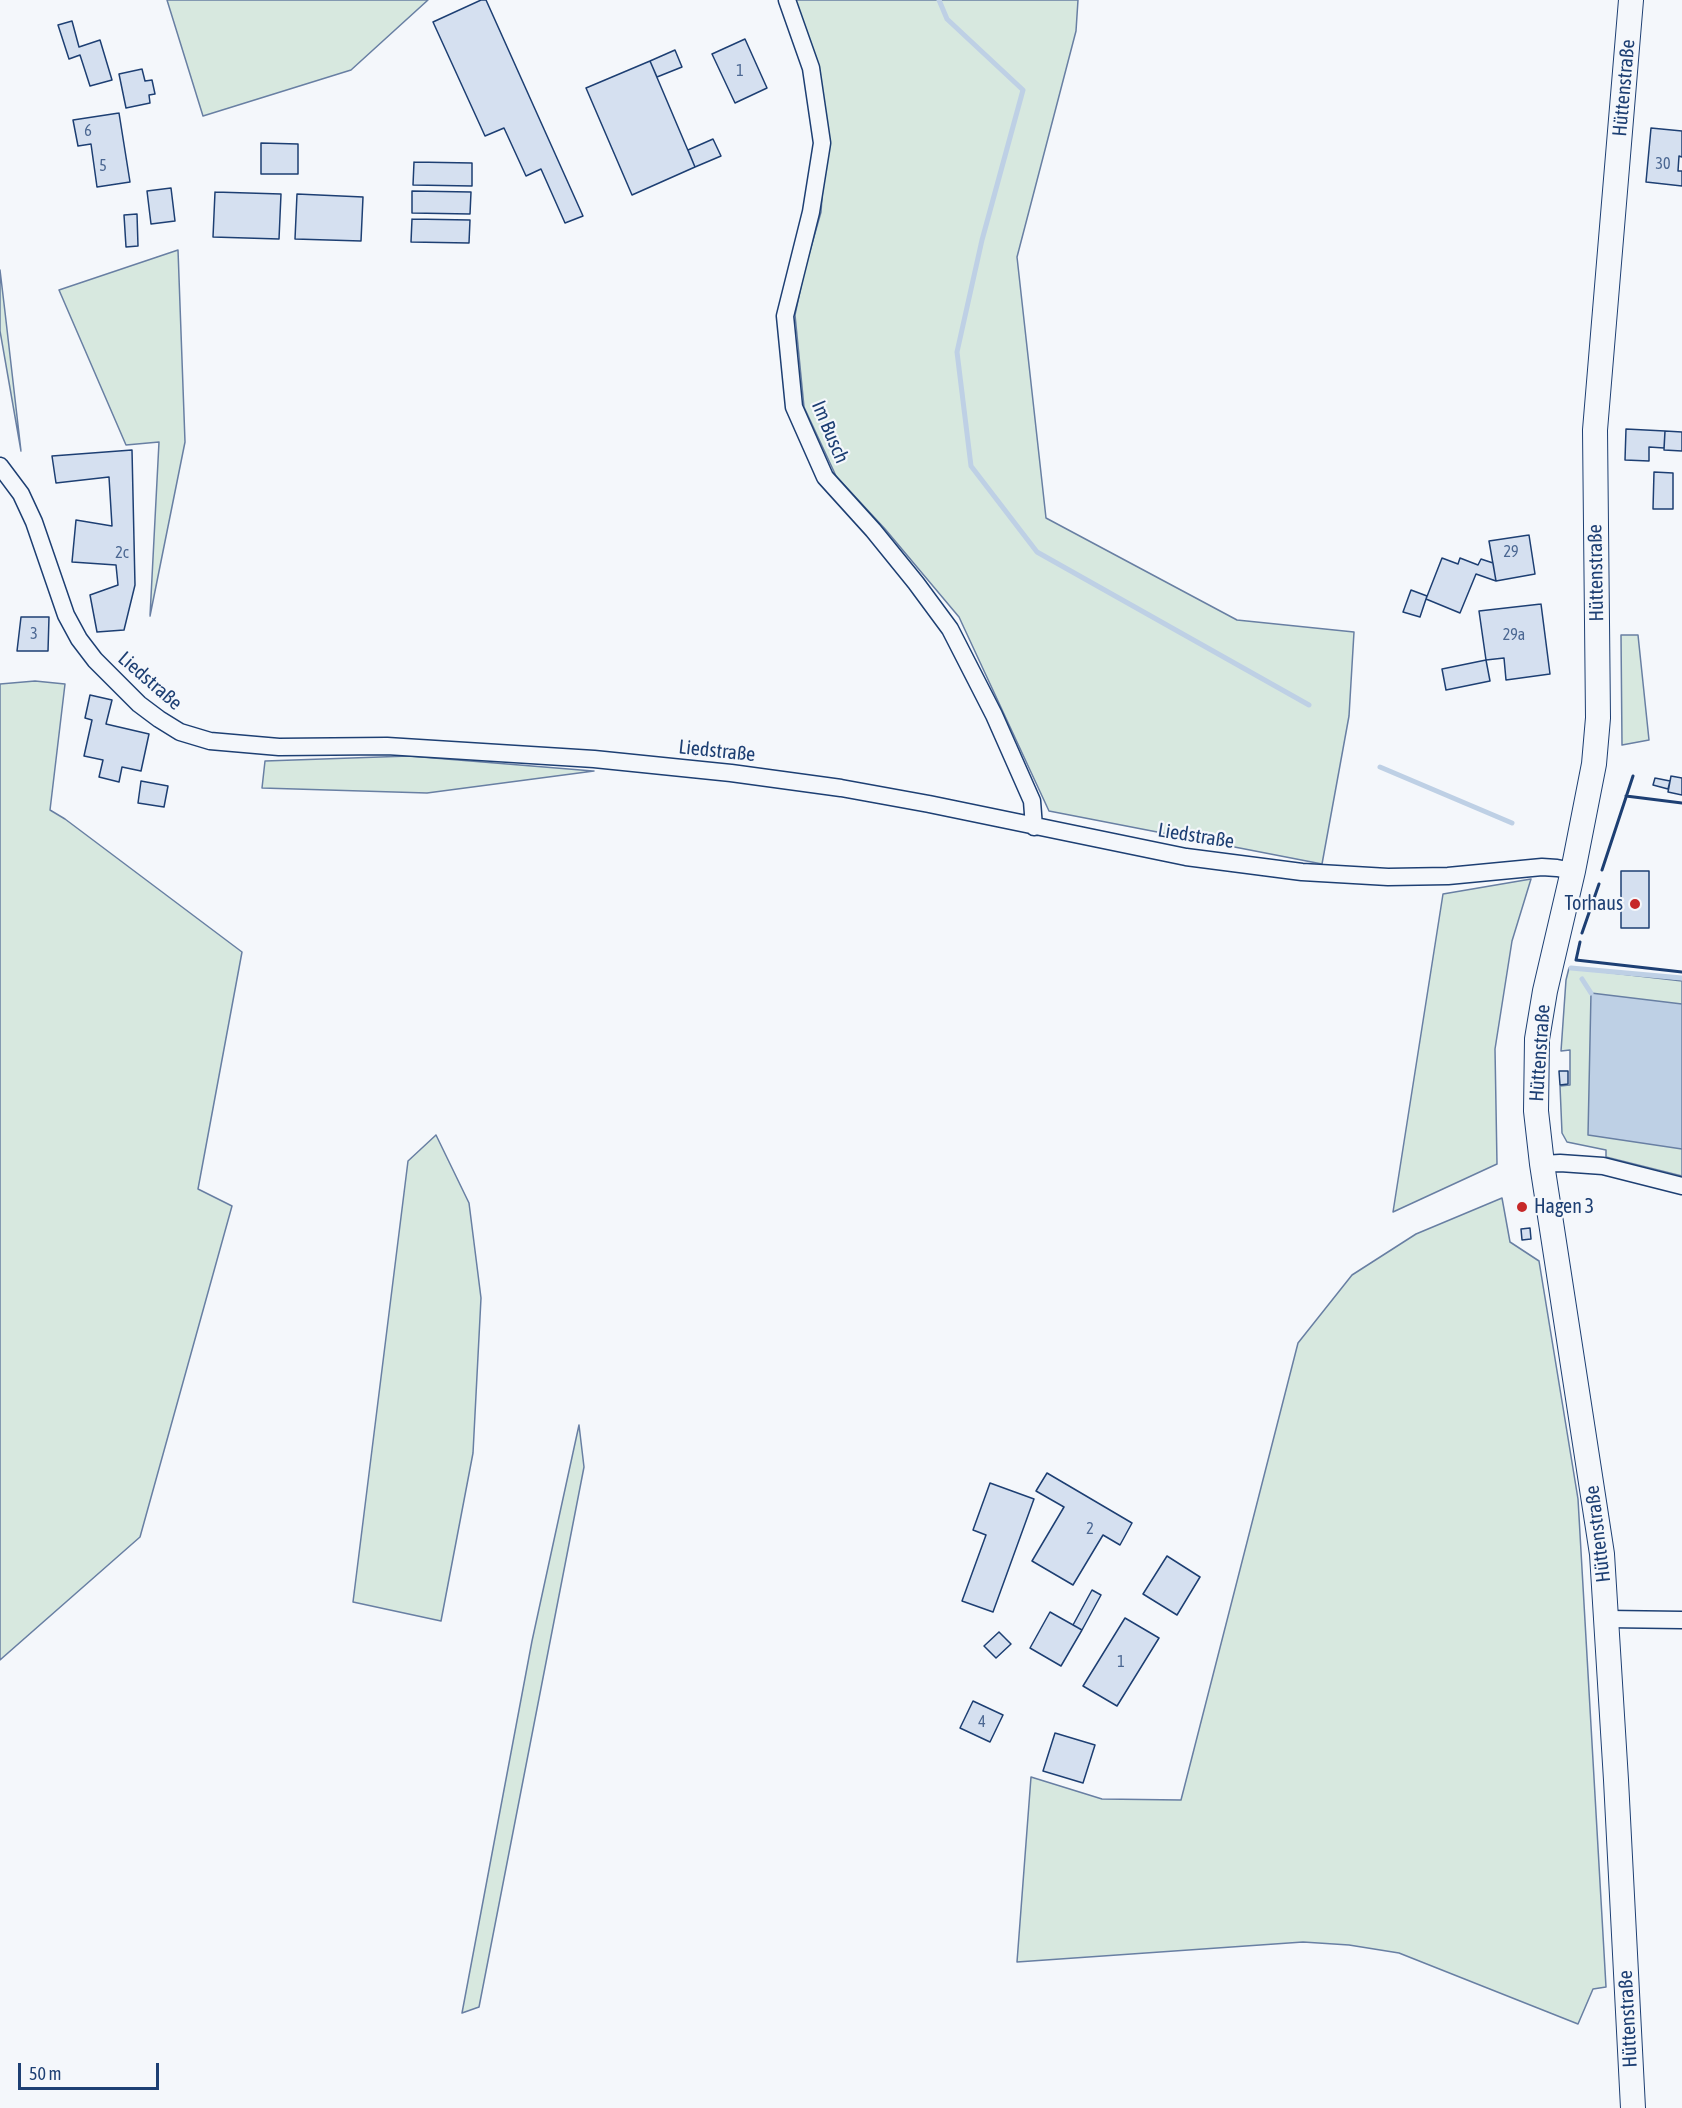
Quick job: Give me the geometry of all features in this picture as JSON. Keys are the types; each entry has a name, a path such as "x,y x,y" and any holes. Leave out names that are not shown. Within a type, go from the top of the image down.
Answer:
{"main road":[{"name":"Hüttenstraße","path":"1631,0 1595,430 1598,718 1594,764 1573,871 1545,991 1538,1039 1536,1111 1542,1164 1602,1554 1632,2108"}],"street":[{"name":"Im Busch","path":"787,0 811,68 822,143 811,212 784,316 794,407 825,477 873,530 950,629 994,715 1032,801 1034,827"},
{"name":"Liedstraße","path":"0,466 21,494 34,522 66,615 95,660 139,704 159,719 180,732 210,741 239,746 387,746 594,759 731,772 842,788 929,804 1186,857 1339,875 1448,876 1542,867 1573,871"},
{"path":"1542,1164 1603,1166 1682,1186"},
{"path":"1607,1619 1682,1620"}],"shaded area":[{"path":"167,0 428,0 351,70 203,116"},
{"path":"792,0 1078,0 1076,31 1017,257 1046,518 1237,620 1354,632 1349,716 1322,864 1049,811 959,617 885,529 836,476 804,407 795,315 821,212 826,141"},
{"path":"178,250 185,442 150,616 159,442 126,445 59,290"},
{"path":"0,270 5,312 21,451 0,331"},
{"path":"1621,635 1638,635 1649,740 1622,745"},
{"path":"35,681 65,684 50,810 242,952 198,1189 232,1206 140,1537 0,1660 0,684"},
{"path":"409,756 594,771 427,793 262,788 265,761"},
{"path":"1531,879 1512,941 1495,1049 1497,1164 1393,1212 1443,894"},
{"path":"1569,968 1682,981 1682,1176 1606,1157 1606,1150 1567,1142 1562,1133 1560,1086 1570,1085 1570,1050 1561,1051 1566,980"},
{"path":"436,1135 469,1203 481,1298 473,1453 441,1621 353,1602 408,1161"},
{"path":"1502,1198 1510,1242 1539,1261 1578,1499 1606,1987 1593,1989 1578,2024 1399,1953 1349,1945 1303,1942 1017,1962 1031,1777 1102,1799 1181,1800 1298,1343 1352,1275 1416,1234"},
{"path":"579,1425 584,1467 479,2007 462,2013 532,1641"}],"water":[{"path":"1591,993 1682,1004 1682,1149 1588,1135"}],"building":[{"path":"481,0 486,0 583,216 565,223 541,169 526,176 504,128 485,136 433,22"},
{"path":"72,21 79,47 100,40 112,80 90,86 80,55 69,59 58,25"},
{"path":"745,39 767,88 735,103 712,54"},
{"path":"675,50 682,67 657,77 650,61"},
{"path":"650,61 695,167 632,195 586,88"},
{"path":"142,69 145,81 152,80 155,94 149,95 150,103 126,108 119,74"},
{"path":"119,113 130,182 97,187 91,144 78,146 73,120"},
{"path":"1651,128 1682,131 1682,157 1679,156 1678,171 1682,171 1682,186 1646,182"},
{"path":"713,139 721,156 695,167 688,150"},
{"path":"261,143 298,144 298,174 261,174"},
{"path":"414,162 472,163 472,186 413,185"},
{"path":"171,188 175,221 151,224 147,191"},
{"path":"412,191 471,192 470,214 412,213"},
{"path":"215,192 281,194 279,239 213,237"},
{"path":"297,194 363,197 361,241 295,239"},
{"path":"137,214 138,246 126,247 124,215"},
{"path":"412,219 470,220 469,243 411,242"},
{"path":"1626,429 1665,431 1664,448 1649,447 1649,461 1625,460"},
{"path":"1665,431 1682,432 1682,451 1664,450"},
{"path":"132,450 135,585 124,630 97,632 90,595 118,585 116,565 72,562 76,520 112,526 109,477 56,483 52,456"},
{"path":"1654,472 1673,473 1673,509 1653,509"},
{"path":"1529,535 1535,574 1496,581 1489,541"},
{"path":"1442,558 1458,564 1460,558 1478,565 1481,559 1493,563 1496,581 1476,574 1460,613 1426,599"},
{"path":"1411,590 1427,596 1420,617 1403,612"},
{"path":"1541,604 1550,674 1506,680 1504,658 1486,660 1479,611"},
{"path":"21,617 49,617 48,651 17,651"},
{"path":"1486,660 1490,681 1446,690 1442,669"},
{"path":"90,695 112,700 106,724 149,734 141,771 122,767 119,782 99,777 103,760 84,756 92,720 85,718"},
{"path":"1671,776 1682,778 1682,795 1668,792"},
{"path":"1655,778 1670,781 1668,789 1653,785"},
{"path":"141,781 168,786 164,807 138,803"},
{"name":"Torhaus","path":"1621,871 1649,871 1649,928 1621,928"},
{"path":"1559,1071 1568,1071 1568,1084 1560,1085"},
{"name":"Hagen 3","path":"1519,1203 1524,1203 1524,1211 1520,1211"},
{"path":"1530,1228 1531,1239 1522,1240 1521,1229"},
{"path":"1047,1473 1132,1523 1120,1545 1103,1535 1073,1585 1032,1561 1064,1507 1036,1491"},
{"path":"990,1483 1034,1499 993,1612 962,1601 986,1535 973,1530"},
{"path":"1167,1556 1200,1577 1177,1615 1143,1594"},
{"path":"1092,1590 1101,1595 1082,1630 1073,1625"},
{"path":"1050,1612 1082,1630 1061,1666 1030,1648"},
{"path":"1125,1618 1159,1638 1117,1706 1083,1686"},
{"path":"999,1632 1011,1644 996,1658 984,1646"},
{"path":"973,1701 1003,1715 990,1742 960,1728"},
{"path":"1055,1733 1095,1745 1083,1783 1043,1771"}],"waterway":[{"path":"939,0 947,19 1023,90 982,240 957,352 971,466 1037,552 1309,705"},
{"path":"1380,767 1512,823"},
{"path":"1571,968 1682,978"},
{"path":"1582,979 1591,993"}],"wall":[{"path":"1602,870 1633,776"},
{"path":"1626,796 1682,803"},
{"path":"1582,933 1599,884"},
{"path":"1580,942 1576,960 1682,972"}],"place":[{"name":"Torhaus","path":"1635,904"},
{"name":"Hagen 3","path":"1522,1207"}]}
